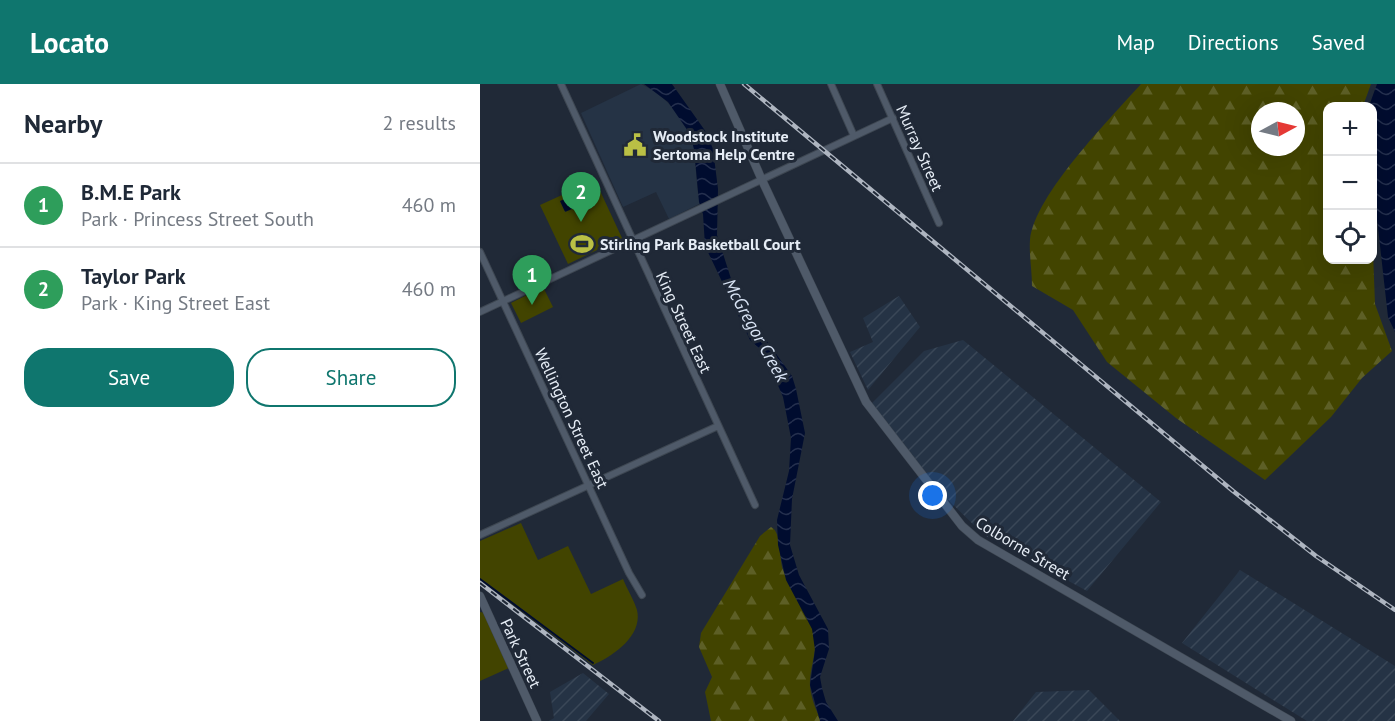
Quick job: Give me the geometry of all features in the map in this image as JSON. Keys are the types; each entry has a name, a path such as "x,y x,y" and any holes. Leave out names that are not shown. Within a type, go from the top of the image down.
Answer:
{"street":[{"name":"King Street East","path":"561,84 631,241 755,505"},
{"name":"Colborne Street","path":"720,84 761,178 866,402 962,526 978,540 1292,721"},
{"path":"831,84 854,136"},
{"name":"Murray Street","path":"877,84 939,223"},
{"path":"480,312 761,178 893,118"},
{"name":"Wellington Street East","path":"480,252 629,573 642,595"},
{"path":"480,535 718,426"},
{"name":"Park Street","path":"480,596 482,608 537,721"}],"shaded area":[{"path":"641,84 658,93 674,109 690,134 694,149 698,194 701,203 669,219 656,192 623,207 581,113"},
{"path":"899,296 920,327 868,390 850,352 873,342 863,318"},
{"path":"963,340 1161,502 1087,591 984,535 933,485 872,403 924,351"},
{"path":"1240,570 1395,666 1395,721 1307,721 1182,643"},
{"path":"583,673 609,694 586,721 549,721 554,718 550,692"},
{"path":"1089,690 1120,721 1013,721 1036,692"}],"green space":[{"path":"1141,84 1371,84 1364,102 1323,102 1323,264 1373,264 1375,304 1392,351 1362,378 1331,417 1265,480 1176,418 1107,362 1073,310 1032,286 1030,240 1035,222 1059,180"},
{"path":"595,180 622,238 568,264 540,205"},
{"path":"543,287 553,307 521,323 511,303"},
{"path":"521,523 538,560 568,546 591,594 623,579 636,606 638,619 625,644 593,665 480,580 480,541"},
{"path":"771,527 777,534 782,565 787,579 813,631 815,646 810,686 821,721 711,721 705,692 712,677 699,647 701,633 760,536"},
{"path":"480,612 485,613 511,667 480,681"}],"water":[{"name":"McGregor Creek","path":"644,84 672,84 706,132 713,149 718,189 717,235 734,288 744,309 792,376 796,389 805,433 792,499 790,545 799,575 828,629 829,649 820,677 826,702 838,721 820,721 810,685 815,650 812,629 786,580 778,545 777,520 789,471 791,438 783,397 764,353 750,340 705,246 703,214 699,202 694,149 690,134 668,102"},
{"path":"1377,84 1395,84 1395,332 1388,317 1377,219 1377,102 1370,102"},
{"path":"581,192 586,203 565,212 560,201"}],"waterway":[{"path":"480,579 593,663"}],"railway":[{"path":"744,84 1233,491 1316,556 1395,610"},
{"path":"480,583 659,721"}],"place":[{"name":"Woodstock Institute Sertoma Help Centre","path":"635,145"},
{"name":"Taylor Park","path":"581,222"},
{"name":"Stirling Park Basketball Court","path":"582,244"},
{"name":"B.M.E Park","path":"532,305"}]}
